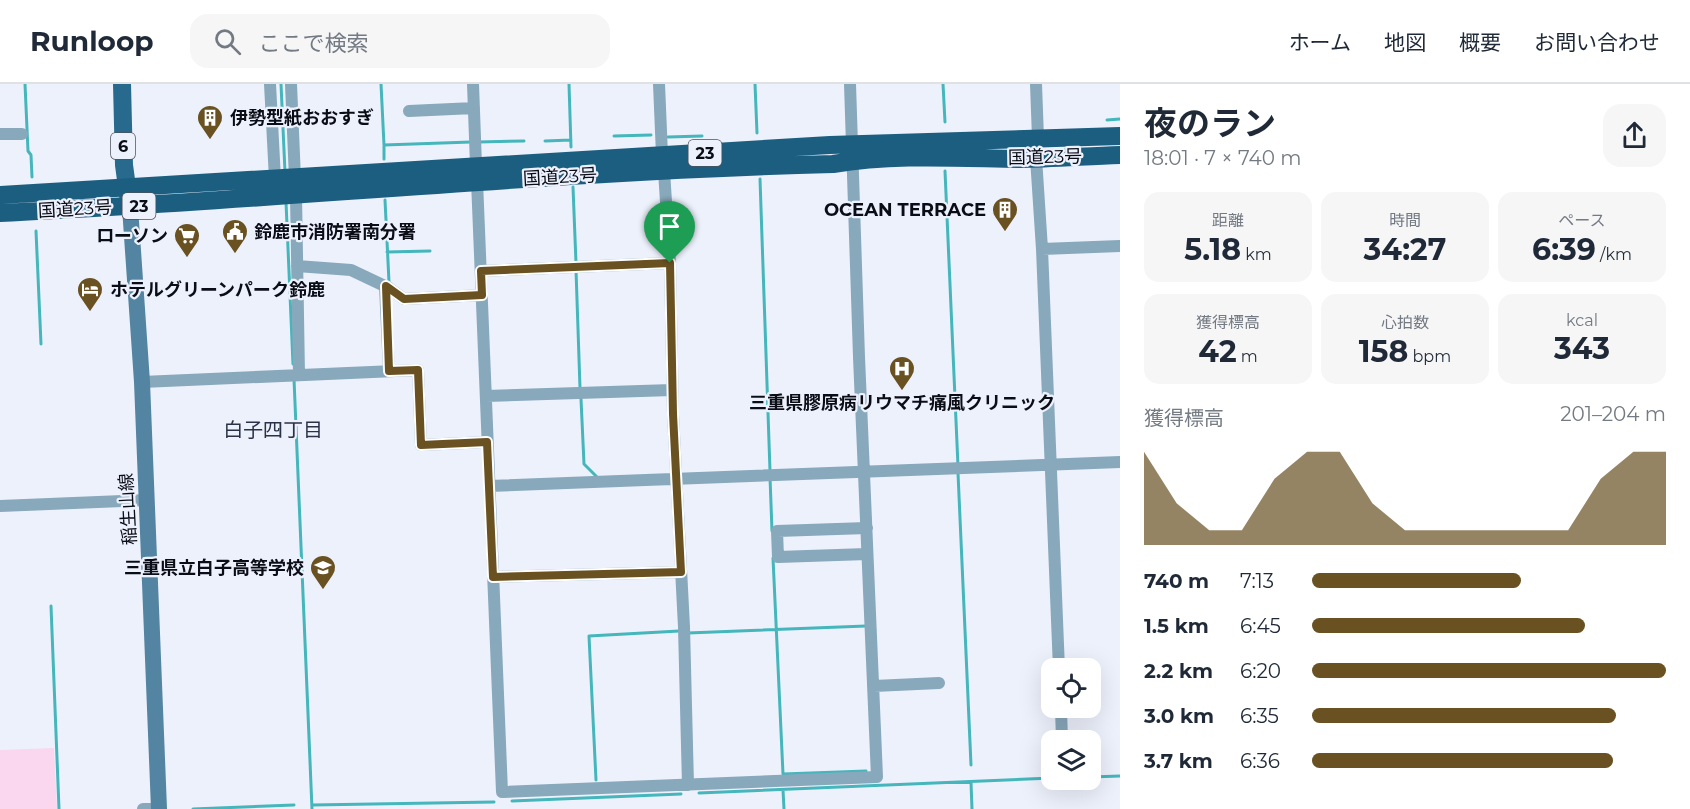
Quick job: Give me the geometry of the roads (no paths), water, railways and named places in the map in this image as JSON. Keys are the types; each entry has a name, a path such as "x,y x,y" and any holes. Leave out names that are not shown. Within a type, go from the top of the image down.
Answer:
{"highway":[{"name":"国道23号","path":"0,213 130,207 288,187 476,158 663,163 1038,138 1120,136"},
{"name":"国道23号","path":"853,152 1036,158 1120,155"},
{"name":"国道23号","path":"0,195 128,188 288,187"}],"main road":[{"name":"6","path":"122,84 124,165 130,207"},
{"name":"稲生山線","path":"130,207 142,382 159,809"}],"street":[{"path":"270,84 288,187 297,266 299,375"},
{"path":"288,187 291,84"},
{"path":"473,84 502,792 877,777 850,84"},
{"path":"659,84 670,263 672,390 688,784"},
{"path":"1036,84 1038,138 1036,158 1052,465 1059,658"},
{"path":"409,111 474,108"},
{"path":"0,134 22,134"},
{"path":"1042,249 1120,246"},
{"path":"481,271 670,263"},
{"path":"297,266 351,270 386,286 404,299 482,295"},
{"path":"386,286 389,371"},
{"path":"142,382 418,370 421,445 487,442"},
{"path":"486,396 672,390"},
{"path":"489,486 1120,462"},
{"path":"0,506 147,500"},
{"path":"867,528 777,531 778,557 867,554"},
{"path":"493,577 681,572"},
{"path":"874,686 939,682"},
{"path":"143,809 159,809"}],"waterway":[{"path":"25,84 28,151 31,155 32,177"},
{"path":"281,84 285,172"},
{"path":"381,84 384,145 471,142"},
{"path":"569,84 571,147"},
{"path":"755,84 757,133"},
{"path":"943,84 945,122"},
{"path":"1107,120 1120,119"},
{"path":"614,136 651,135"},
{"path":"668,137 702,136"},
{"path":"545,141 571,140"},
{"path":"478,142 524,141"},
{"path":"384,146 384,159"},
{"path":"945,171 958,466"},
{"path":"760,179 770,471"},
{"path":"573,187 576,263"},
{"path":"385,200 389,282"},
{"path":"286,202 293,364"},
{"path":"36,231 41,344"},
{"path":"387,252 430,251"},
{"path":"576,270 580,388"},
{"path":"294,379 312,809"},
{"path":"581,399 584,464 598,478"},
{"path":"958,473 971,765"},
{"path":"770,477 772,531"},
{"path":"773,558 783,774 866,771"},
{"path":"51,606 59,809"},
{"path":"688,633 866,626"},
{"path":"596,780 589,636 679,631"},
{"path":"1101,777 1120,776"},
{"path":"699,793 1041,778"},
{"path":"971,782 972,809"},
{"path":"783,790 784,809"},
{"path":"512,801 681,794"},
{"path":"312,805 494,802"},
{"path":"193,809 294,805"}],"place":[{"name":"伊勢型紙おおすぎ","path":"210,141"},
{"name":"OCEAN TERRACE","path":"1005,233"},
{"name":"鈴鹿市消防署南分署","path":"235,255"},
{"name":"ローソン","path":"187,259"},
{"name":"ホテルグリーンパーク鈴鹿","path":"90,313"},
{"name":"三重県膠原病リウマチ痛風クリニック","path":"902,392"},
{"name":"三重県立白子高等学校","path":"323,591"}],"district":[{"name":"白子四丁目","path":"273,430"}]}
